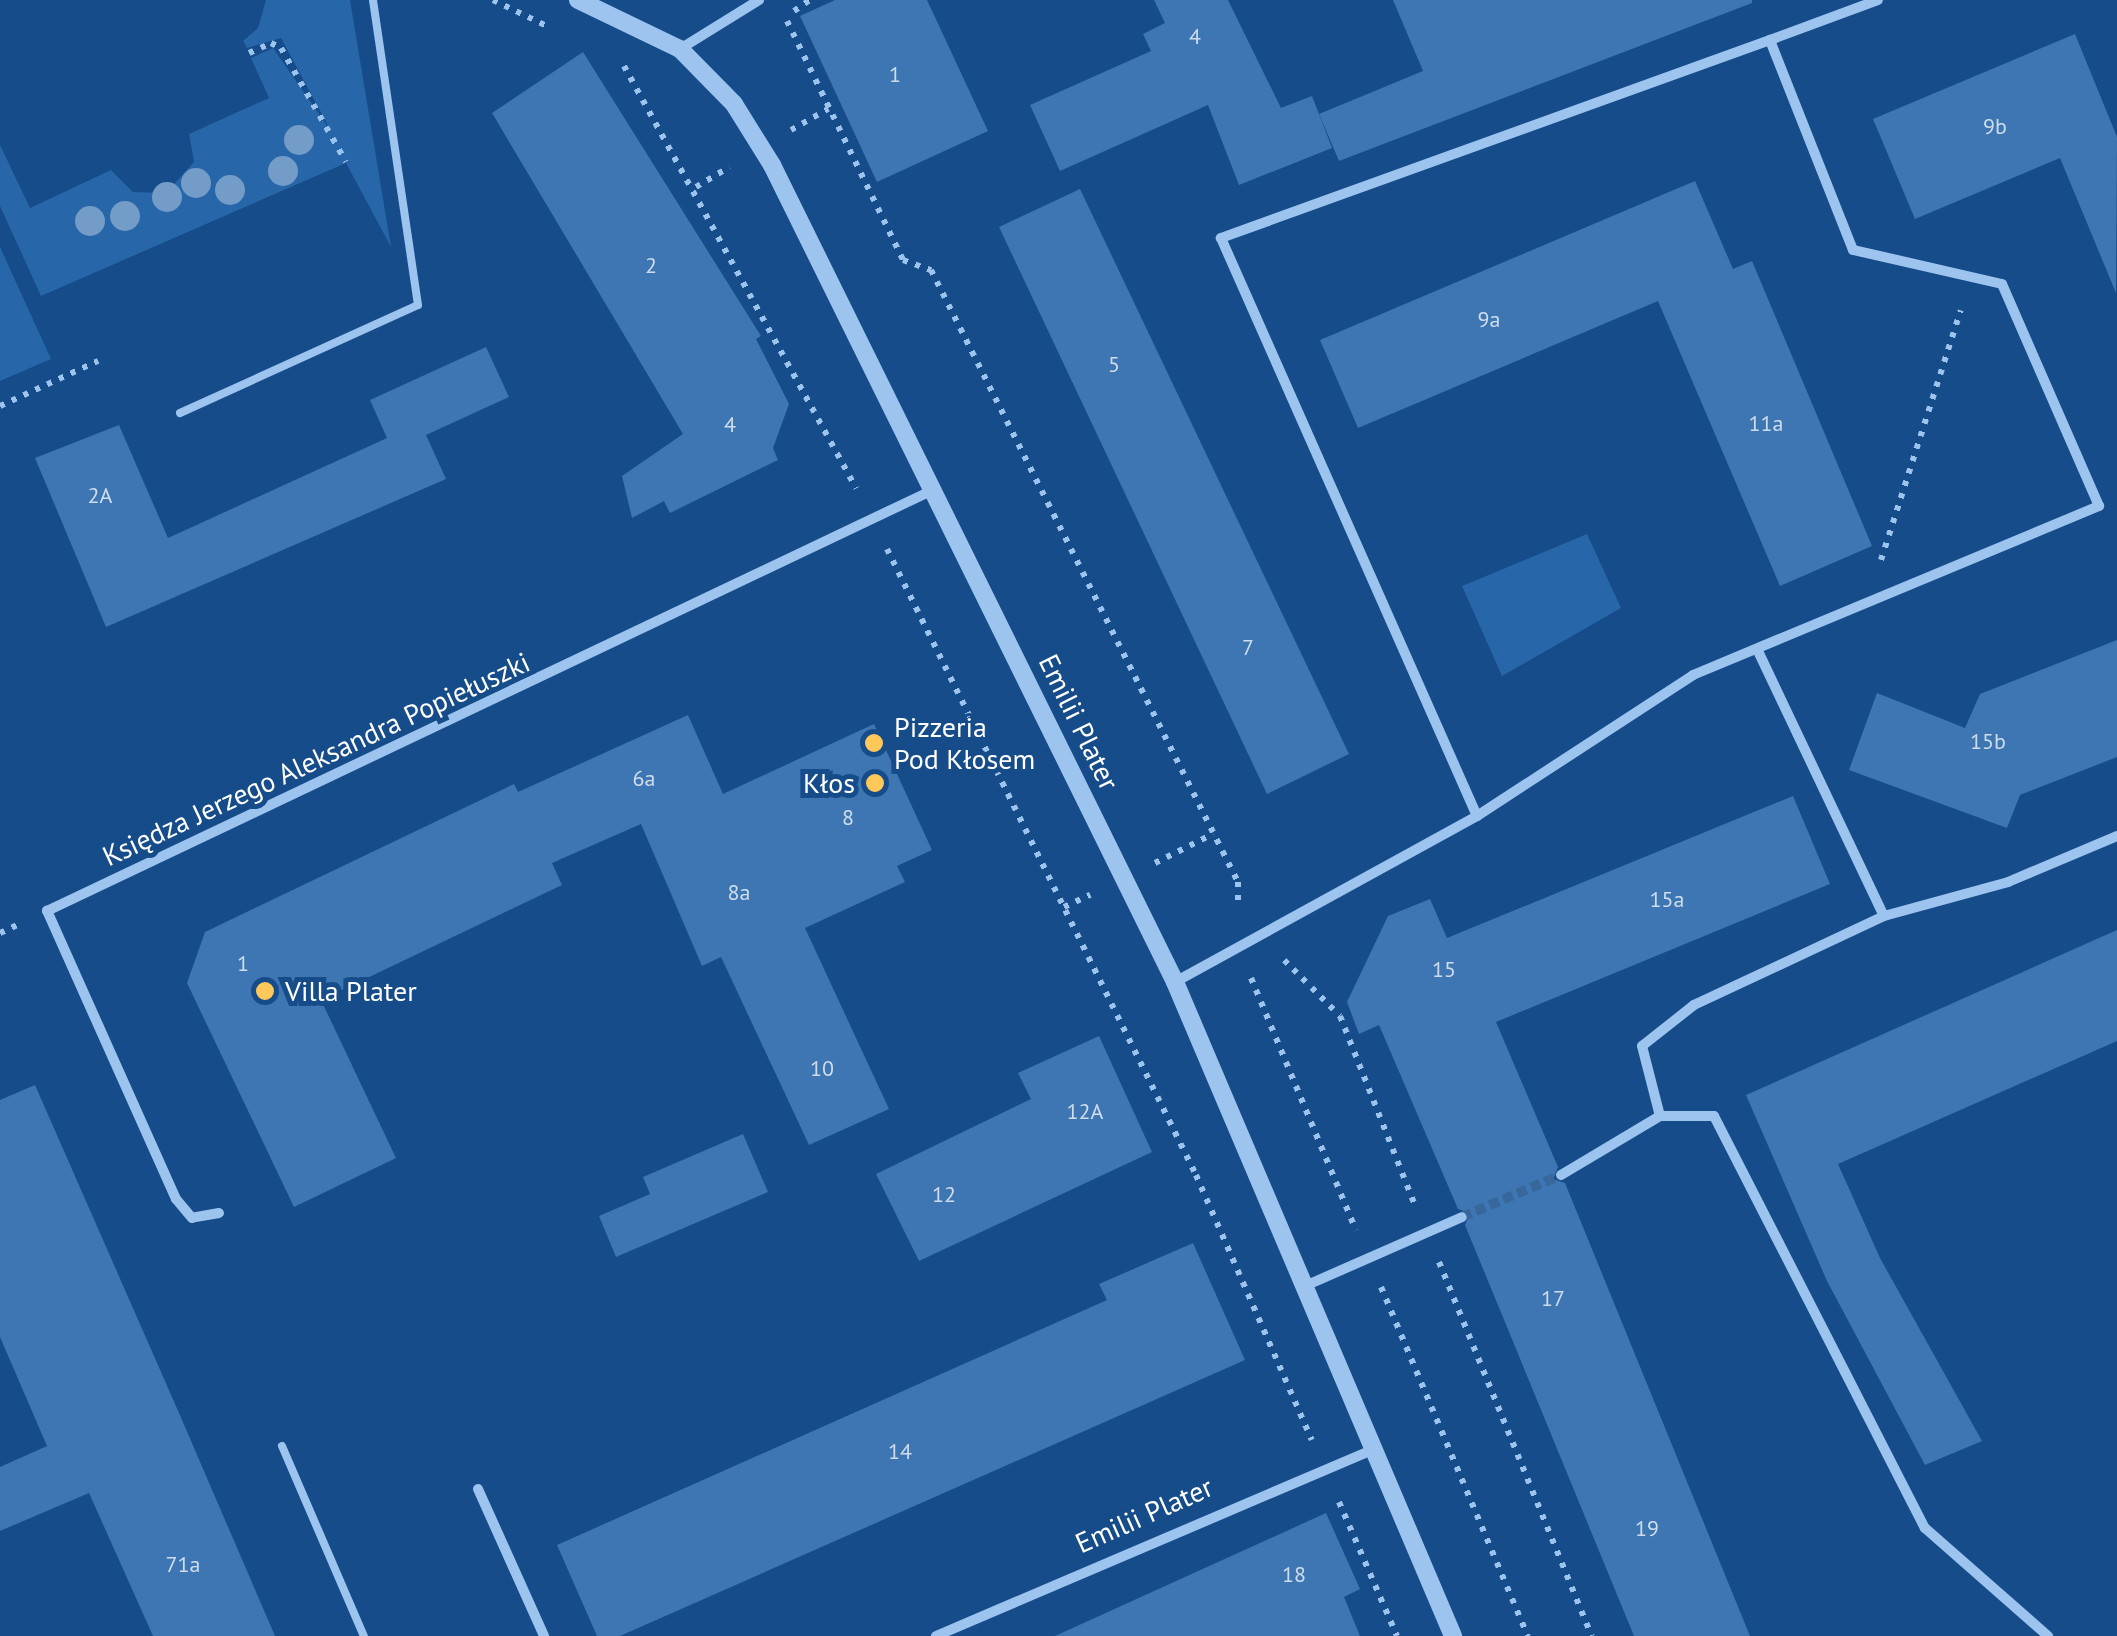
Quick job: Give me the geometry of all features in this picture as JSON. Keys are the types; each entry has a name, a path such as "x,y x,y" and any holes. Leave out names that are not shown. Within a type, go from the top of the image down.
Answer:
{"street":[{"name":"Emilii Plater","path":"578,0 680,50 734,104 772,165 1175,982 1453,1636"},
{"path":"680,50 759,0"},
{"path":"1477,816 1221,238 1878,0"},
{"path":"1175,982 1477,816 1694,675 2099,506 2002,284 1853,250 1770,40"},
{"name":"Księdza Jerzego Aleksandra Popiełuszki","path":"219,1212 192,1218 176,1199 47,912 935,489"},
{"path":"1758,651 1884,916"},
{"path":"1660,1116 1642,1046 1694,1005 1884,916 2008,882 2117,836"},
{"path":"1562,1175 1660,1116 1714,1116 1925,1528 2048,1636"},
{"path":"1306,1286 1462,1218"},
{"name":"Emilii Plater","path":"936,1636 1375,1449"},
{"path":"478,1489 544,1636"}],"lane":[{"path":"180,413 418,305 373,0"},
{"path":"282,1446 364,1636"}],"path":[{"path":"494,0 558,31"},
{"path":"810,0 786,23 903,260 930,270 1238,882 1239,949 1528,1636"},
{"path":"249,54 270,43 281,48 346,162"},
{"path":"606,56 623,65 696,188 872,519 1187,1157 1396,1636"},
{"path":"1862,607 1971,277"},
{"path":"0,406 98,361"},
{"path":"1260,938 1340,1016 1592,1636"}],"shaded area":[{"path":"266,0 350,0 391,247 346,163 41,296 0,206 0,145 30,208 111,170 133,192 166,193 194,162 189,134 269,98 251,58 273,48 331,131 281,38 247,48 243,41 258,28"},
{"path":"0,247 51,359 0,381"},
{"path":"1587,534 1621,608 1502,676 1462,586"}],"building":[{"path":"835,0 927,0 988,131 877,182 800,16"},
{"path":"1154,0 1228,0 1281,108 1312,96 1332,148 1239,185 1208,105 1060,171 1030,105 1151,51 1143,34 1165,23"},
{"path":"1393,0 1752,3 1339,161 1319,114 1423,71"},
{"path":"2075,34 2117,137 2116,293 2060,158 1915,219 1873,119"},
{"path":"583,52 761,336 756,339 789,404 773,448 778,460 670,513 664,501 632,518 622,476 683,434 492,113"},
{"path":"1695,181 1733,269 1752,261 1872,546 1780,586 1658,301 1358,428 1320,340"},
{"path":"1080,189 1349,754 1267,794 999,227"},
{"path":"486,347 509,397 426,435 446,479 106,627 35,458 119,425 168,538 387,438 370,400"},
{"path":"2117,640 2117,757 2020,795 2007,828 1849,770 1877,693 1965,728 1980,694"},
{"path":"688,715 723,794 874,724 932,850 897,866 905,882 805,928 889,1109 809,1145 721,957 702,966 641,824 552,863 562,885 321,1000 396,1158 294,1207 187,983 205,932 514,784 518,792"},
{"path":"1793,796 1830,884 1496,1022 1558,1167 1553,1179 1565,1183 1750,1636 1634,1636 1465,1225 1470,1213 1458,1209 1379,1025 1359,1034 1347,1002 1388,916 1430,899 1447,938"},
{"path":"2117,930 2117,1041 1838,1164 1880,1258 1982,1441 1925,1465 1827,1281 1746,1095"},
{"path":"1099,1036 1152,1152 919,1261 876,1174 1031,1099 1018,1073"},
{"path":"35,1085 275,1636 153,1636 89,1493 0,1531 0,1467 47,1446 0,1337 0,1100"},
{"path":"743,1134 768,1192 616,1257 599,1216 650,1194 643,1177"},
{"path":"1193,1243 1245,1360 620,1636 597,1636 557,1545 1107,1300 1099,1284"},
{"path":"1326,1513 1360,1589 1344,1597 1360,1636 1055,1636"}],"tunnel":[{"path":"1462,1217 1561,1175"}],"place":[{"name":"Pizzeria Pod Kłosem","path":"874,743"},
{"name":"Kłos","path":"875,783"},
{"name":"Villa Plater","path":"265,991"}]}
